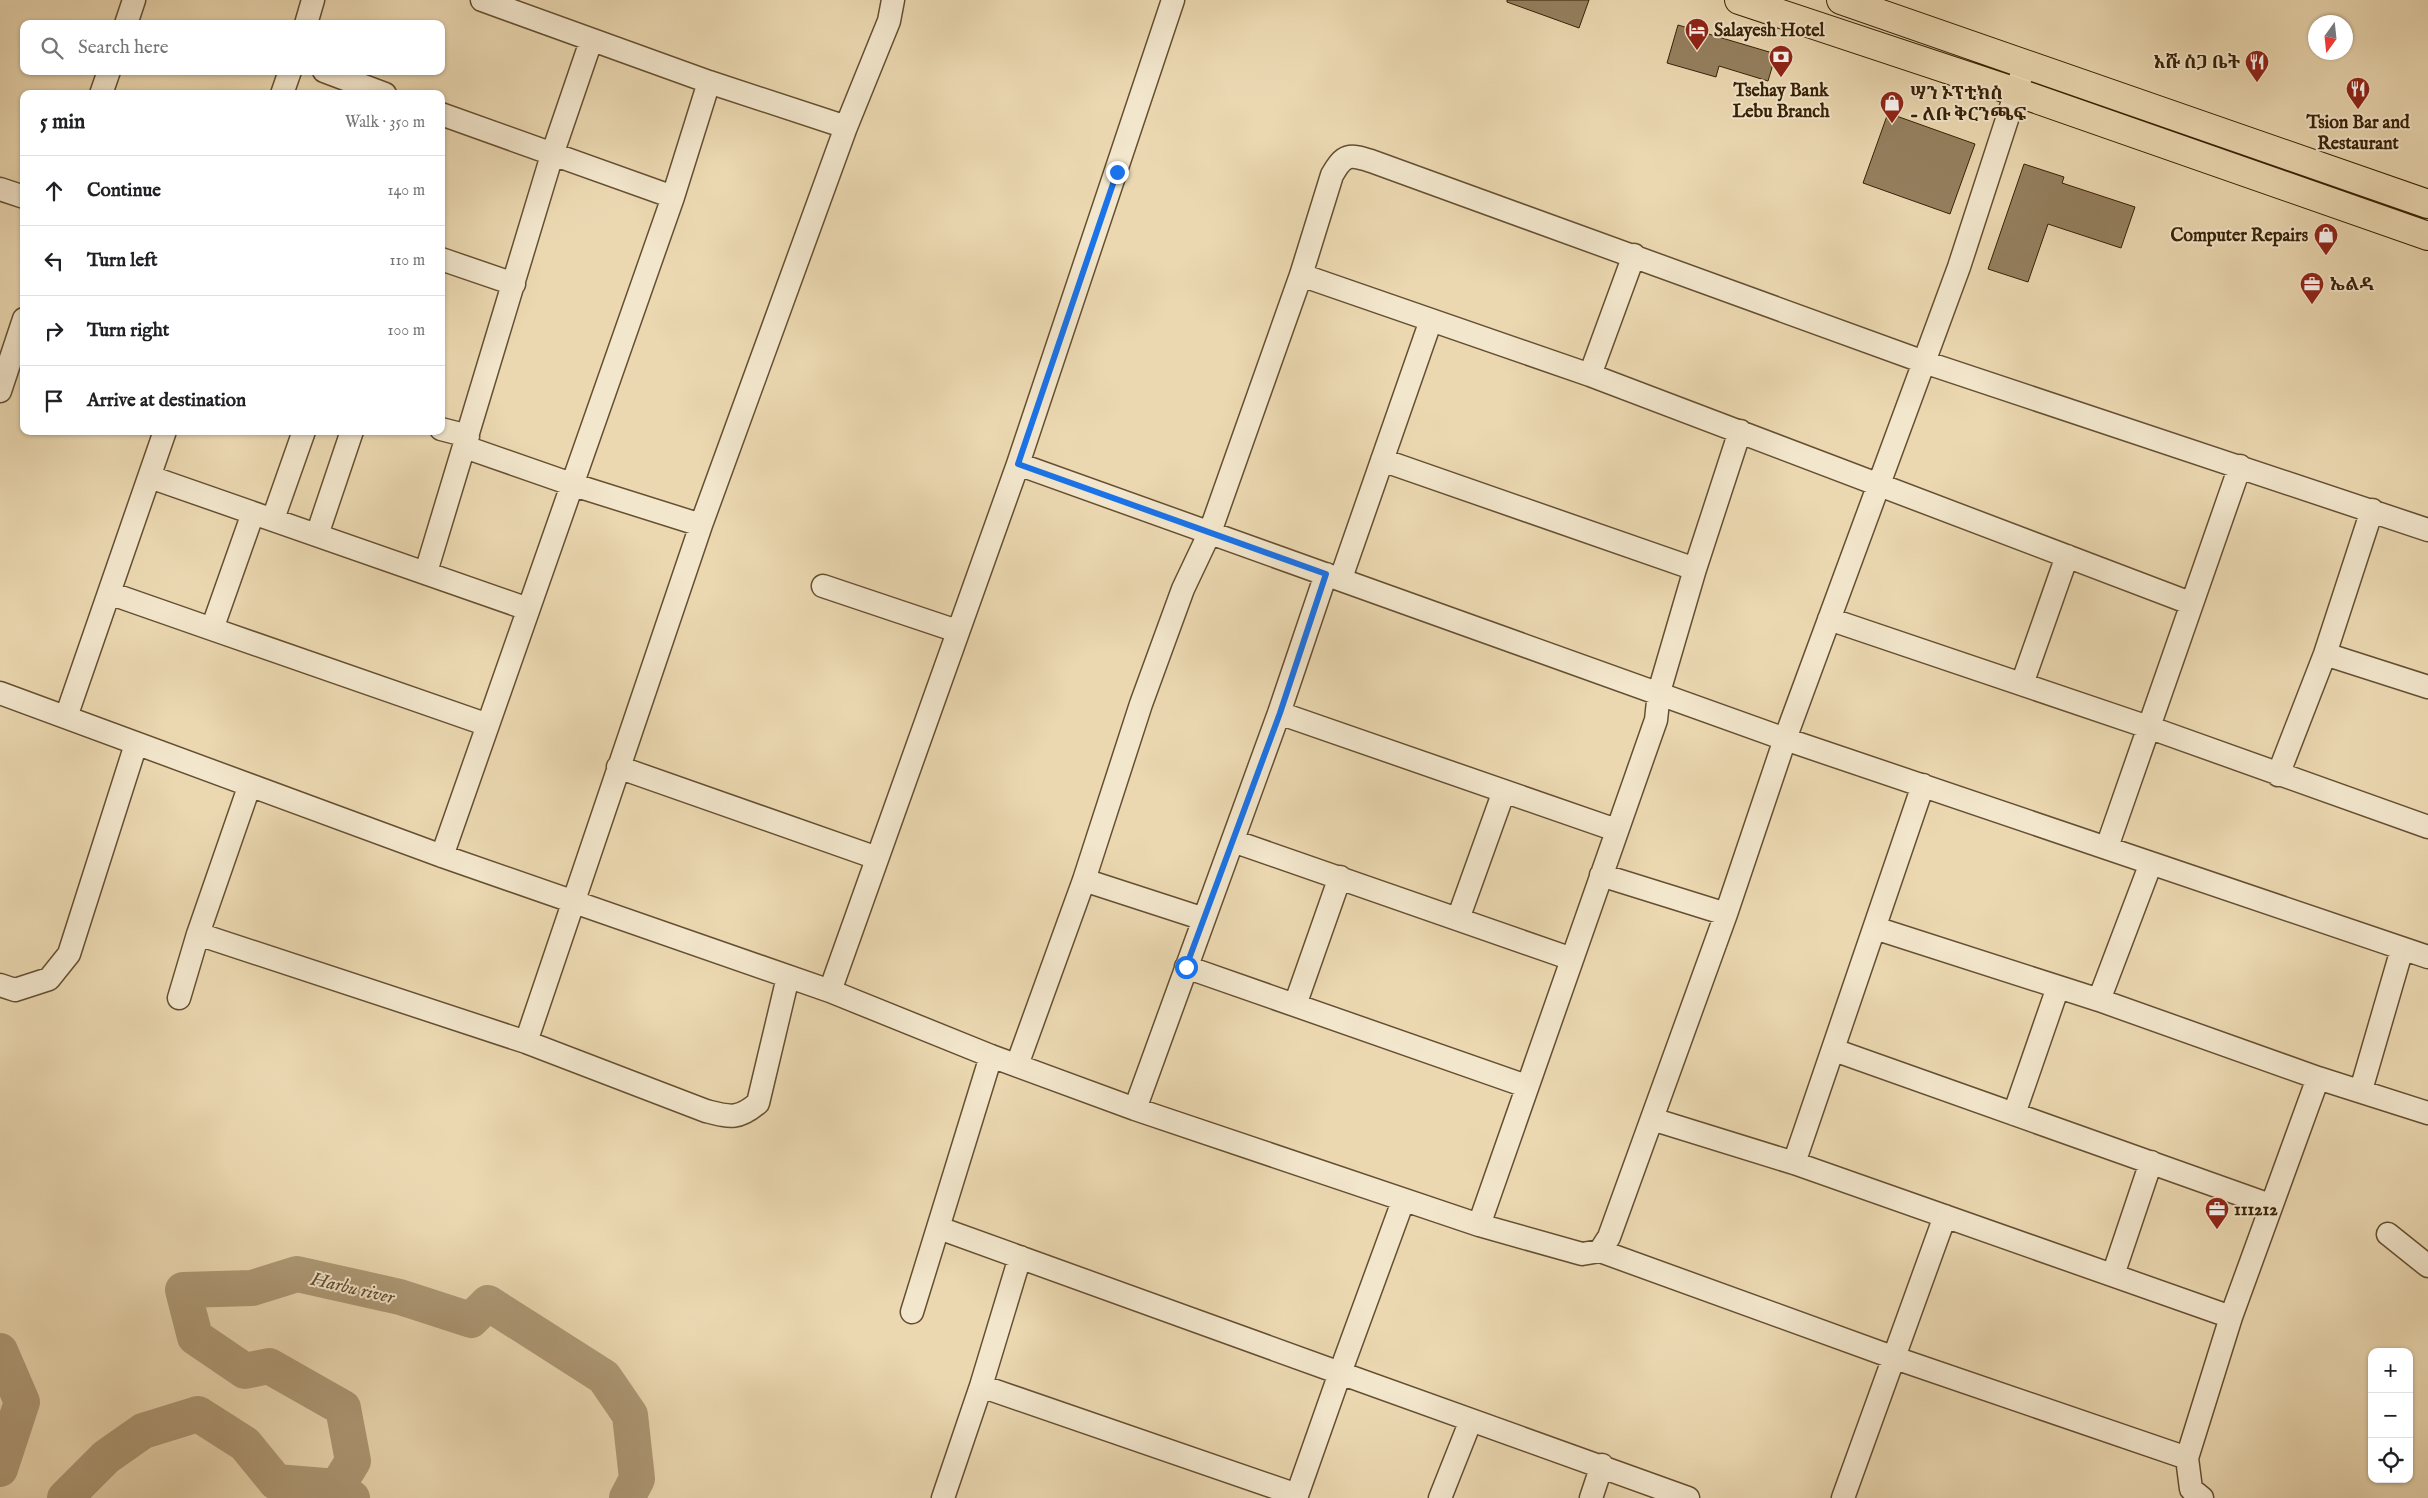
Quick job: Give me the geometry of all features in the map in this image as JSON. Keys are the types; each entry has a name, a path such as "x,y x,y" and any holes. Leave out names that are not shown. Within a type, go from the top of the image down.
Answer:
{"main road":[{"path":"1739,0 2016,92 2428,236"},
{"path":"1841,0 2428,204"}],"street":[{"path":"127,20 134,0"},
{"path":"307,20 313,0"},
{"path":"482,0 518,6 591,41 846,127"},
{"path":"526,1042 701,525 846,127 889,21 892,0"},
{"path":"830,991 1018,464 1173,0"},
{"path":"426,572 467,442 552,155 591,41"},
{"path":"1600,1251 1609,1237 1726,914 1785,739 1959,267 2025,64"},
{"path":"102,90 108,75"},
{"path":"283,90 289,75"},
{"path":"335,75 374,90"},
{"path":"442,856 574,485 673,196 709,82"},
{"path":"445,115 552,155 673,196"},
{"path":"1017,1065 1084,880 1141,704 1184,589 1210,532 1301,275 1332,175 1339,162 1347,156 1356,156 1371,161 1924,362 2428,530"},
{"path":"0,189 20,196"},
{"path":"1590,375 1634,256"},
{"path":"445,260 514,284"},
{"path":"1301,275 1590,375 1879,483 2190,603"},
{"path":"1135,1109 1280,713 1382,460 1432,320"},
{"path":"0,391 20,331"},
{"path":"445,431 467,442 574,485 701,525"},
{"path":"1478,1225 1656,720 1659,692 1740,432"},
{"path":"66,717 164,435"},
{"path":"212,629 302,435"},
{"path":"317,535 351,435"},
{"path":"1382,460 1696,569"},
{"path":"1018,464 1659,692 1785,739 2428,957"},
{"path":"2107,847 2190,603 2240,466"},
{"path":"150,477 426,572 528,610"},
{"path":"2278,774 2325,654 2372,510"},
{"path":"2022,684 2067,556"},
{"path":"823,586 957,631"},
{"path":"109,593 488,725"},
{"path":"1829,619 2148,727 2428,827"},
{"path":"2325,654 2428,687"},
{"path":"0,693 249,787 830,991 991,1056 1135,1109 1478,1225 1582,1254 1600,1251 1895,1358 2187,1458"},
{"path":"1280,713 1616,830"},
{"path":"0,986 16,990 49,979 69,954 136,744"},
{"path":"618,767 877,858"},
{"path":"1794,1163 1923,785"},
{"path":"179,998 198,934 249,787"},
{"path":"1458,919 1504,791"},
{"path":"1232,841 1572,959"},
{"path":"2099,1000 2151,863"},
{"path":"1601,875 1726,914"},
{"path":"1295,1005 1340,877"},
{"path":"1084,880 1204,919"},
{"path":"1875,928 2099,1000 2318,1078 2361,1090 2428,1113"},
{"path":"198,934 526,1042 706,1111 728,1117 745,1114 758,1103 788,977"},
{"path":"2361,1090 2402,949"},
{"path":"1186,967 1526,1086"},
{"path":"2014,1114 2058,987"},
{"path":"1834,1050 2270,1205"},
{"path":"912,1312 991,1056"},
{"path":"2202,1498 2191,1489 2187,1458 2231,1317 2270,1205 2318,1078"},
{"path":"1652,1119 1794,1163 2231,1317"},
{"path":"2114,1276 2151,1162"},
{"path":"981,1386 1296,1496 1403,1201"},
{"path":"1843,1498 1945,1216"},
{"path":"939,1228 1471,1420 1602,1465 1688,1498"},
{"path":"2388,1234 2428,1266"},
{"path":"943,1498 981,1386 1020,1257"},
{"path":"1440,1498 1471,1420"},
{"path":"1591,1498 1602,1465"}],"building":[{"path":"1507,0 1589,0 1579,28 1507,2"},
{"path":"1678,25 1776,54 1768,81 1719,66 1716,77 1667,63"},
{"path":"1888,113 1975,144 1950,214 1863,183"},
{"path":"2024,164 2064,177 2062,183 2135,207 2121,248 2048,224 2028,282 1988,269"}],"waterway":[{"name":"Harbu river","path":"337,1487 353,1461 343,1408 269,1366 245,1371 195,1337 183,1290 252,1288 297,1274 400,1297 471,1320 488,1303 604,1377 630,1415 637,1479 627,1498"},
{"path":"0,1351 22,1402 0,1469"},
{"path":"65,1498 106,1457 143,1431 198,1414 245,1444 276,1482 337,1487 352,1498"}],"place":[{"name":"Salayesh Hotel","path":"1697,51"},
{"name":"Tsehay Bank Lebu Branch","path":"1781,78"},
{"name":"አሹ ስጋ ቤት","path":"2257,83"},
{"name":"Tsion Bar and Restaurant","path":"2358,110"},
{"name":"ሣን ኦፕቲክስ - ለቡ ቅርንጫፍ","path":"1892,124"},
{"name":"Computer Repairs","path":"2326,256"},
{"name":"ኤልዳ","path":"2312,305"},
{"name":"111212","path":"2217,1230"}],"route":[{"path":"1117,172 1018,464 1326,574 1280,713 1186,967"}]}
